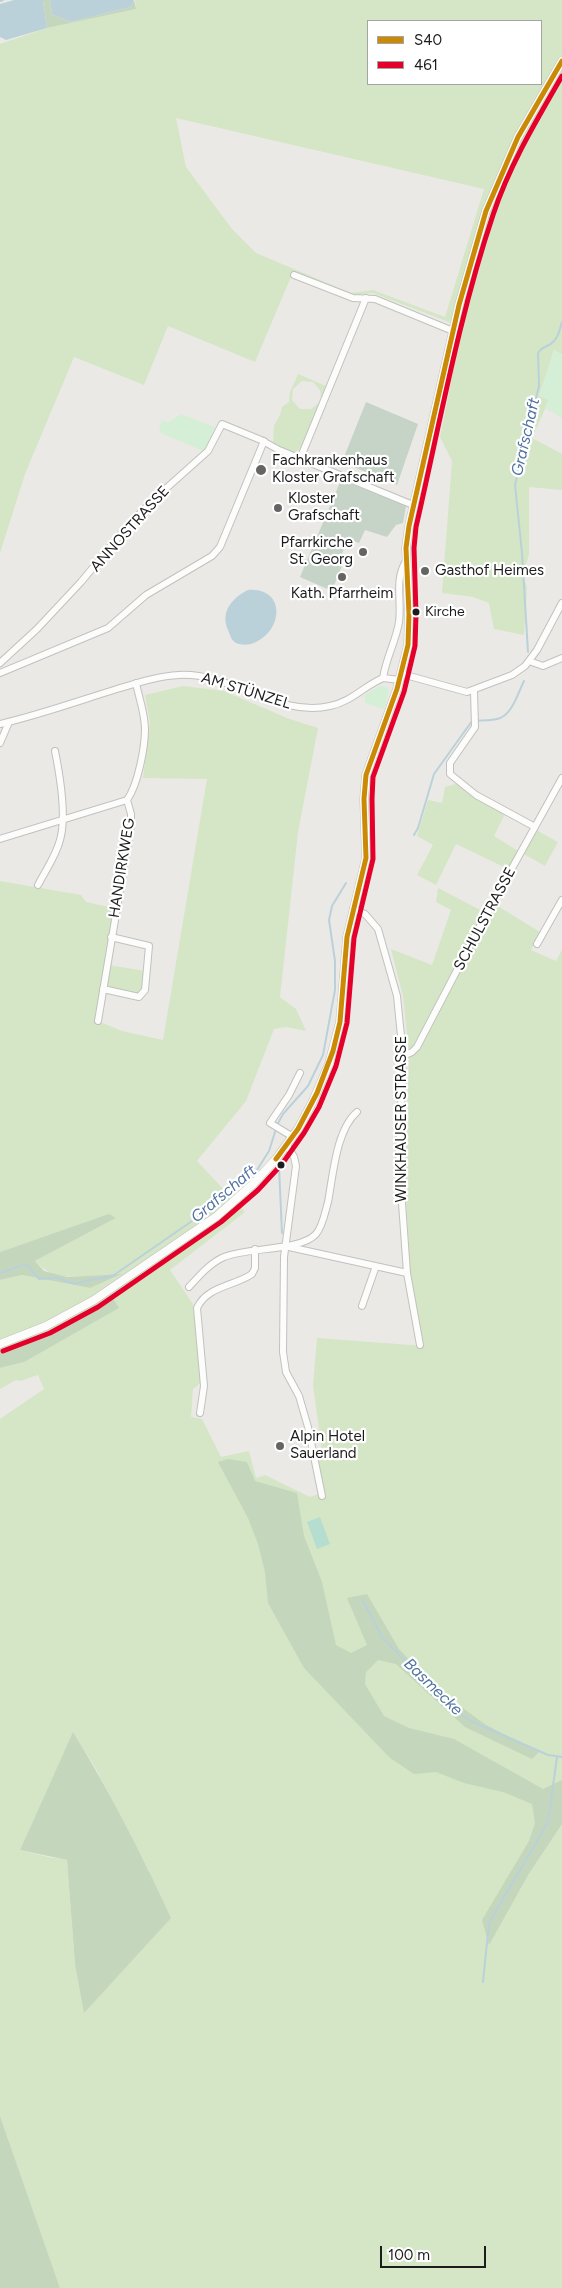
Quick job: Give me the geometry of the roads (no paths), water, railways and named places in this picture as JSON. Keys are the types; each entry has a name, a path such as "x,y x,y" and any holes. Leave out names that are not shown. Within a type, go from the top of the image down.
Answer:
{"street":[{"path":"0,1344 46,1326 110,1290 217,1216 253,1184 293,1137 317,1093 333,1051 340,1022 347,937 366,854 364,799 366,776 401,677 409,632 407,542 413,505 453,331 476,242 493,192 518,137 562,62"},
{"path":"294,275 353,298 377,299 453,331"},
{"path":"300,459 366,298"},
{"name":"ANNOSTRASSE","path":"0,663 37,629 76,588 125,529 152,501 208,451 221,425 228,425 279,450 413,505"},
{"path":"0,673 108,628 146,595 212,556 220,547 264,441"},
{"path":"406,561 399,579 399,625 386,661 383,678 401,677 459,691 474,691 512,675 529,661 547,634 562,603"},
{"path":"529,661 543,666 562,658"},
{"name":"AM STÜNZEL","path":"0,724 136,684 170,676 198,676 225,682 285,704 310,708 344,702 383,678"},
{"name":"HANDIRKWEG","path":"98,1021 131,825 131,814 127,800 135,781 145,733 136,684"},
{"path":"474,691 475,725 449,764 450,774 471,792 535,827"},
{"path":"0,743 9,722"},
{"path":"38,885 58,846 63,819 55,751"},
{"name":"SCHULSTRASSE","path":"403,1056 412,1052 417,1047 562,778"},
{"path":"0,839 127,800"},
{"path":"537,944 562,900"},
{"name":"WINKHAUSER STRASSE","path":"353,908 360,910 369,917 381,935 397,996 403,1056 399,1154 407,1273 420,1345"},
{"name":"HANDIRKWEG","path":"103,989 139,996 145,990 150,946 111,937"},
{"path":"293,1137 270,1123 290,1095 300,1073"},
{"path":"189,1287 218,1260 255,1249 303,1243 317,1233 326,1208 342,1135 349,1121 357,1112"},
{"path":"286,1145 294,1157 296,1166 285,1246 282,1333 285,1366 301,1402 322,1496"},
{"path":"285,1246 407,1273"},
{"path":"200,1413 204,1386 197,1308 204,1298 213,1292 252,1274 255,1268 255,1249"},
{"path":"362,1306 376,1266"}],"water":[{"path":"14,0 43,0 47,28 6,40 0,37 0,4"},
{"path":"50,0 134,0 131,7 70,22 52,14"},
{"path":"248,590 261,591 270,596 275,603 275,622 262,639 251,644 236,643 229,634 225,617 233,601"}],"waterway":[{"name":"Grafschaft","path":"528,652 522,553 515,485 539,386 538,353 556,339 562,322"},
{"name":"Grafschaft","path":"414,835 418,828 434,774 472,721 497,719 511,709 524,681"},
{"name":"Grafschaft","path":"277,1125 283,1114 308,1086 323,1055 335,990 335,961 329,920 332,906 346,883"},
{"name":"Grafschaft","path":"0,1273 26,1264 39,1279 57,1278 76,1284 114,1275 221,1201 257,1170 269,1151 276,1129"},
{"name":"Basmecke","path":"279,1167 282,1233"},
{"name":"Basmecke","path":"362,1599 382,1637 450,1707 471,1721 548,1755 562,1757"},
{"name":"Basmecke","path":"483,1982 489,1923 548,1822 557,1757"}],"place":[{"name":"Fachkrankenhaus Kloster Grafschaft","path":"261,470"},
{"name":"Kloster Grafschaft","path":"278,508"},
{"name":"Pfarrkirche St. Georg","path":"363,552"},
{"name":"Gasthof Heimes","path":"425,571"},
{"name":"Kath. Pfarrheim","path":"342,577"},
{"name":"Kirche","path":"416,612"},
{"name":"Alpin Hotel Sauerland","path":"280,1446"}]}
